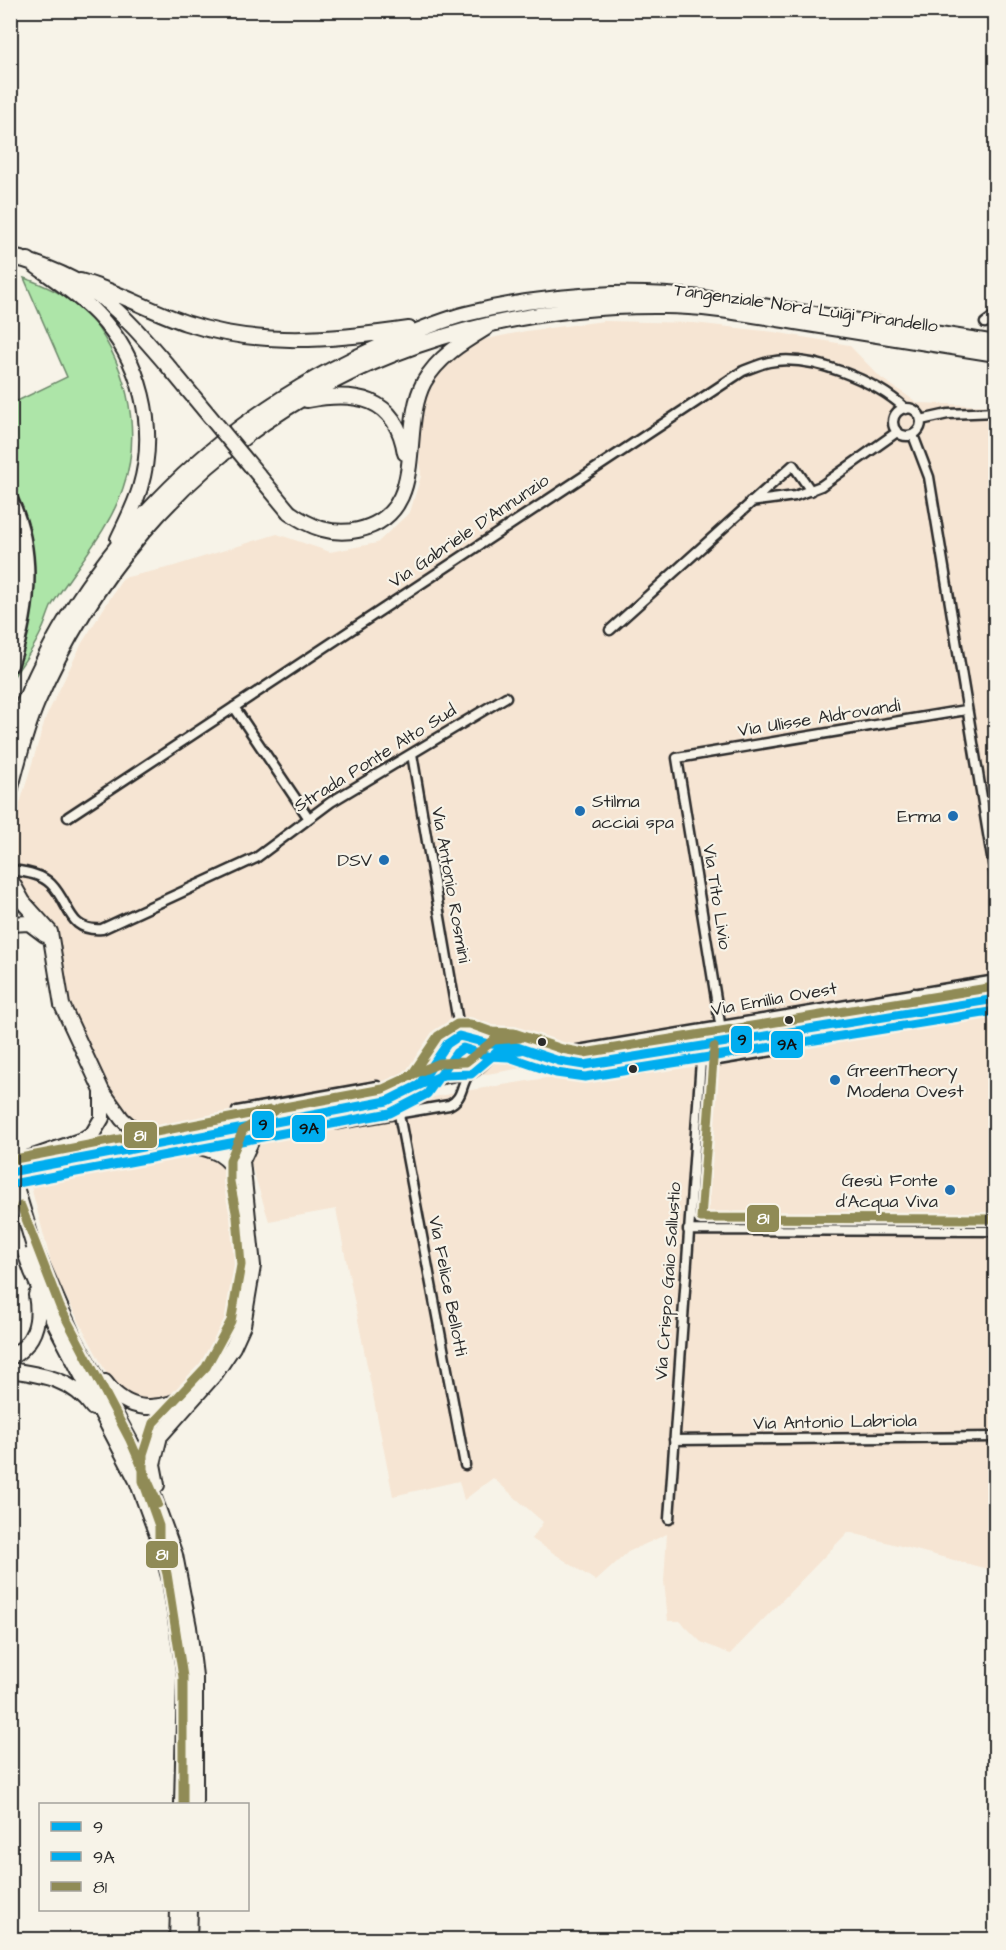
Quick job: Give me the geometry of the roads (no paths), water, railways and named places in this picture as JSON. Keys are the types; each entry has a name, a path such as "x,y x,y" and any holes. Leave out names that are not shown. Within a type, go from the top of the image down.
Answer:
{"highway":[{"path":"10,501 22,537 26,601 10,664"},
{"path":"10,545 13,569 10,622"}],"main road":[{"path":"10,256 28,260 104,288 133,304 186,323 246,337 312,340 429,326"},
{"path":"28,260 82,300 116,335 134,371 146,409 147,452 140,490 111,555"},
{"path":"80,281 102,296 173,372 289,512 304,523 321,530 346,533 363,529 377,522 400,500 409,474 412,414 425,381 445,356 496,322"},
{"name":"Tangenziale Nord Luigi Pirandello","path":"10,739 64,623 95,574 154,504 184,473 250,418 313,379 364,353 429,326 476,312 537,302 615,294 663,295 719,299 996,343"},
{"name":"Tangenziale Nord Luigi Pirandello","path":"10,790 36,705 61,652 103,581 162,511 226,452 296,402 343,375 399,350 465,328 575,310 689,307 996,354"},
{"path":"296,402 340,394 354,395 375,404 391,418 403,441 409,474"},
{"path":"11,874 23,902 50,932 56,981 62,1005 102,1091 122,1119 131,1127 169,1143 208,1147 219,1152 228,1159 242,1181"},
{"path":"10,924 22,921 36,926 45,934 53,950"},
{"name":"Via Emilia Ovest","path":"472,1038 511,1045 559,1061 584,1065 917,1011 993,1001"},
{"path":"11,1170 169,1143 387,1101 443,1075 462,1076 482,1064 483,1052 472,1038 448,1045 419,1085"},
{"path":"448,1045 446,1064 462,1076"},
{"name":"Via Emilia Ovest","path":"482,1064 496,1053 512,1049 530,1051"},
{"path":"11,1170 30,1158 82,1140 93,1133 102,1118 102,1091"},
{"path":"172,1545 171,1524 154,1472 155,1451 163,1430 203,1388 233,1347 247,1308 253,1266 252,1242 242,1181 242,1161 253,1137 282,1120"},
{"path":"10,1358 29,1342 37,1326 39,1315 29,1248 11,1170"},
{"path":"10,1210 73,1336 140,1459 172,1545 189,1627 195,1676 195,1803"},
{"path":"32,1272 64,1343 137,1481 170,1581 185,1677 182,1803"},
{"path":"73,1336 91,1357 111,1391 135,1406 145,1409 166,1407 203,1388"},
{"path":"10,1370 49,1377 79,1393 97,1414 120,1458 137,1481"},
{"path":"177,1940 178,1911"},
{"path":"189,1940 190,1911"}],"street":[{"path":"985,323 996,315"},
{"name":"Via Gabriele D'Annunzio","path":"68,817 743,370 771,361 788,361 839,370 864,381 906,409"},
{"path":"906,409 914,410 921,420 919,429 913,435 904,436 897,432 894,420 898,412 906,409"},
{"path":"921,420 948,414 996,412"},
{"path":"749,502 795,496 821,486 897,432"},
{"path":"913,435 929,477 996,882"},
{"path":"610,630 749,502 793,465 811,490"},
{"name":"Strada Ponte Alto Sud","path":"11,874 29,873 50,884 74,920 88,930 102,929 256,858 309,817 506,697"},
{"path":"234,707 309,817"},
{"name":"Via Ulisse Aldrovandi","path":"677,758 966,710"},
{"name":"Via Antonio Rosmini","path":"412,754 458,1022"},
{"name":"Via Tito Livio","path":"677,758 723,1042"},
{"name":"Via Emilia Ovest","path":"560,1053 996,980"},
{"path":"914,993 917,1011"},
{"path":"448,1045 458,1022 472,1038"},
{"name":"Via Crispo Gaio Sallustio","path":"669,1519 702,1046"},
{"path":"700,1063 791,1048"},
{"path":"335,1111 337,1124 449,1105 459,1098 462,1076"},
{"path":"237,1111 377,1086"},
{"path":"278,1104 282,1120"},
{"name":"Via Felice Bellotti","path":"399,1114 465,1465"},
{"path":"688,1230 996,1231"},
{"name":"Via Antonio Labriola","path":"674,1440 996,1437"}],"place":[{"name":"Stilma acciai spa","path":"580,811"},
{"name":"Erma","path":"953,816"},
{"name":"DSV","path":"384,860"},
{"name":"GreenTheory Modena Ovest","path":"835,1080"},
{"name":"Gesù Fonte d'Acqua Viva","path":"950,1190"}]}
